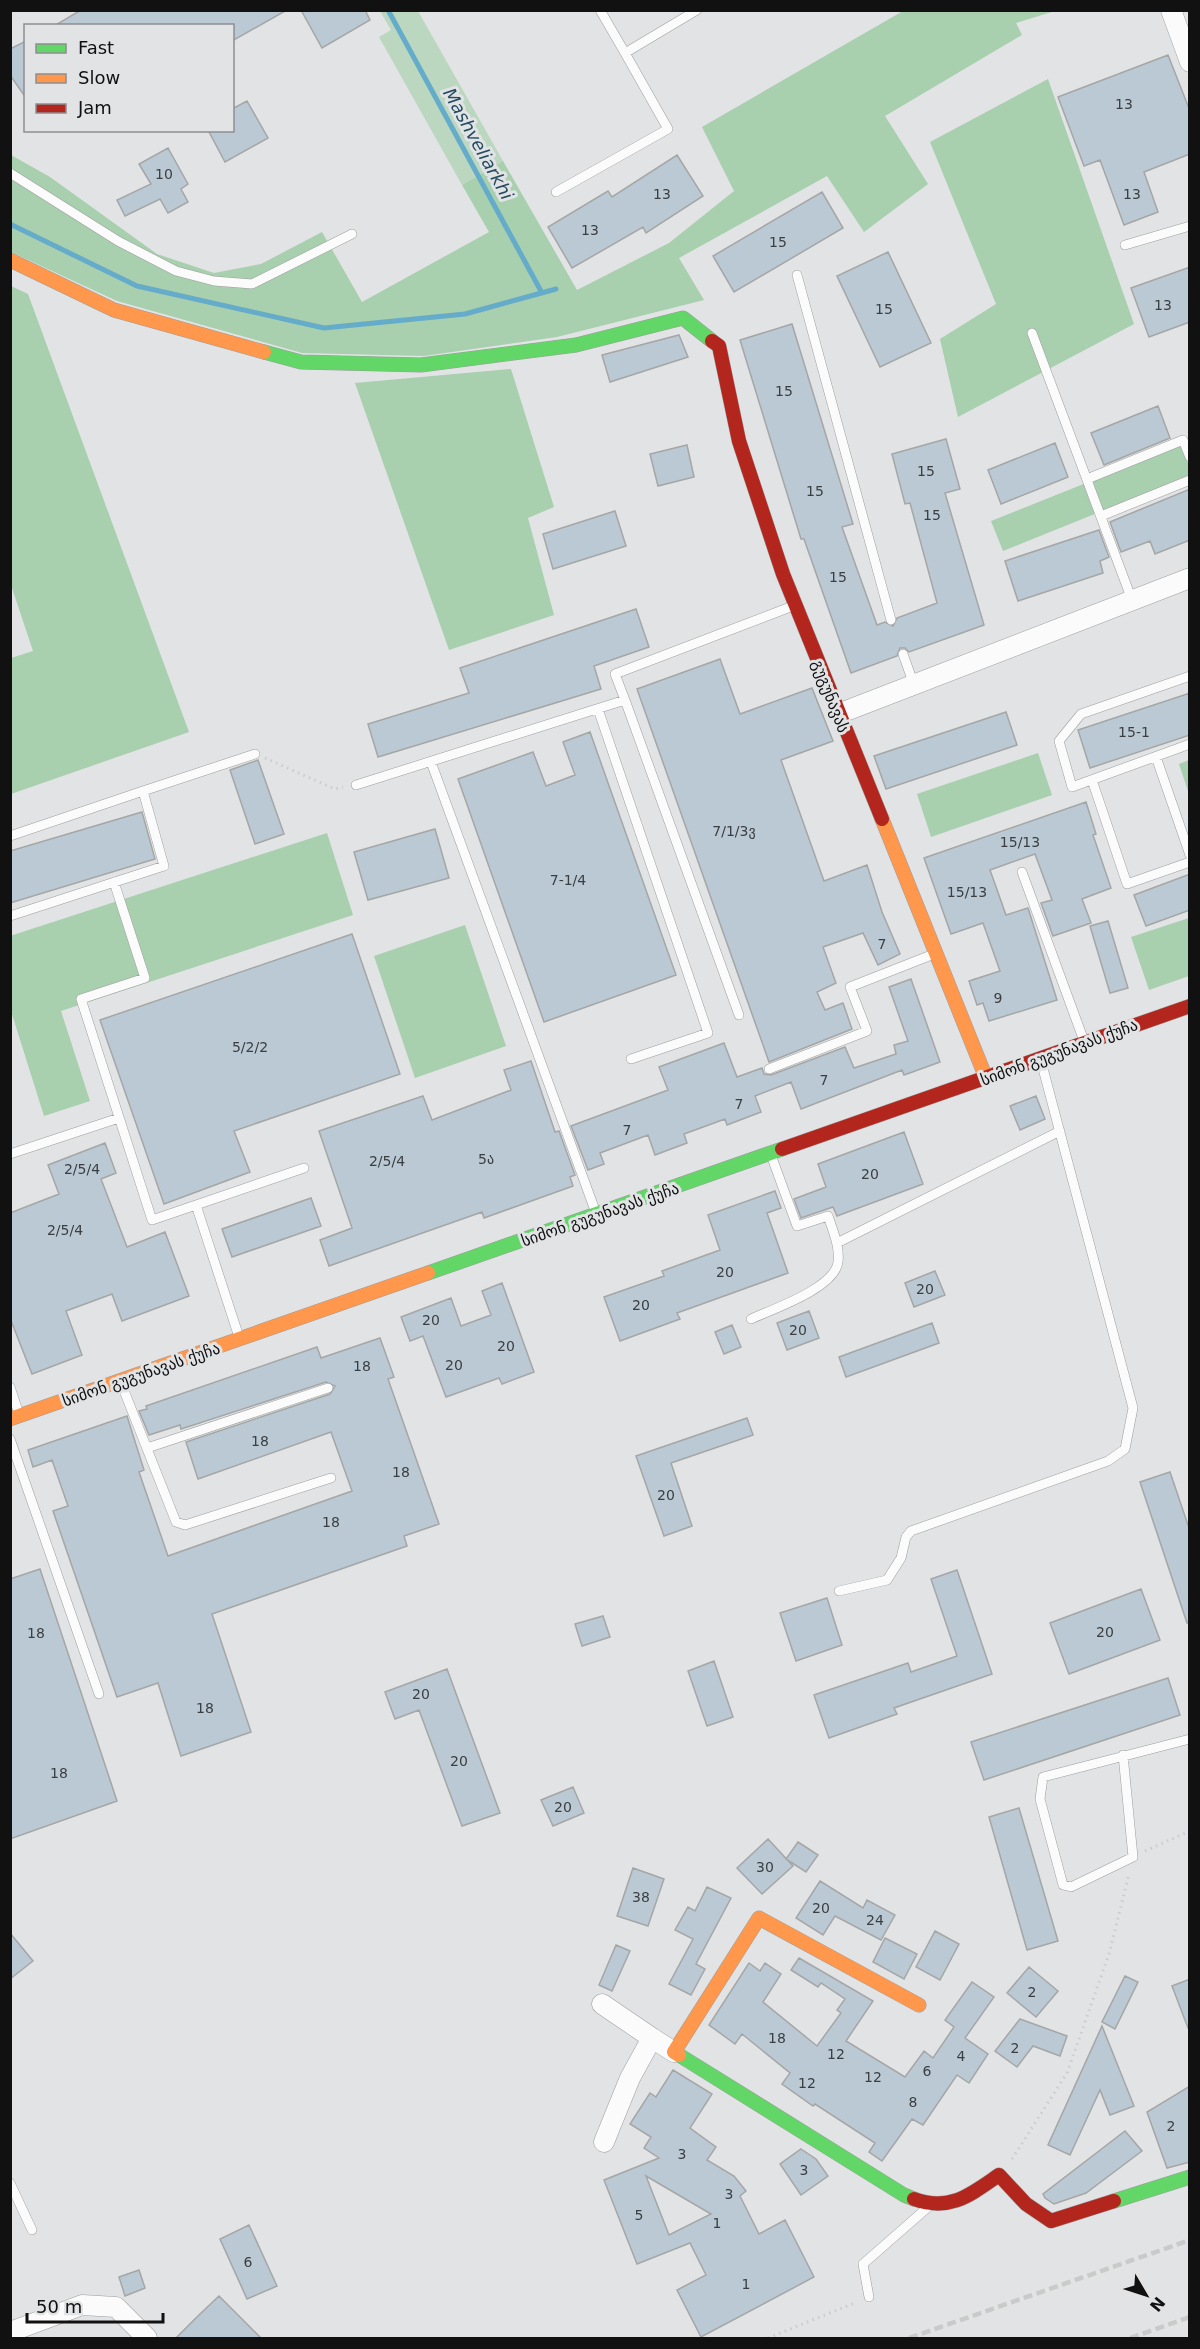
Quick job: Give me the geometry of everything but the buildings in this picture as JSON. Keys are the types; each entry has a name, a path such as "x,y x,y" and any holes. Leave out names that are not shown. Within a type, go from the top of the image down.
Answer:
{"street":[{"path":"1171,10 1190,62"},
{"name":"გუგუნავას","path":"10,260 114,310 302,362 421,365 576,345 683,318 719,346 739,441 795,606 986,1078"},
{"path":"838,714 1190,578"},
{"name":"სიმონ გუგუნავას ქუჩა","path":"15,1418 771,1155 1190,1006"},
{"path":"674,2052 759,1918 919,2005"},
{"path":"602,2004 674,2052 904,2195 931,2205 962,2200 999,2175 1026,2204 1051,2220 1190,2177"},
{"path":"604,2142 630,2078 652,2038"},
{"path":"10,2332 82,2305 116,2307 147,2338"}],"lane":[{"path":"556,192 668,129 600,10"},
{"path":"625,53 697,10"},
{"path":"10,173 118,241 176,271 214,281 252,284 352,234"},
{"path":"1125,245 1190,226"},
{"path":"798,275 891,620"},
{"path":"1032,333 1132,600"},
{"path":"1087,479 1183,440 1190,457"},
{"path":"1101,516 1190,480"},
{"path":"739,1015 615,674 795,606"},
{"path":"903,654 914,685"},
{"path":"1190,676 1082,714 1059,741 1072,787 1190,744"},
{"path":"356,785 626,700"},
{"path":"598,709 708,1033 631,1059"},
{"path":"10,836 255,754"},
{"path":"1156,756 1190,855"},
{"path":"431,762 597,1215"},
{"path":"1092,780 1127,884 1190,862"},
{"path":"10,916 164,867 143,791"},
{"path":"1022,872 1085,1043"},
{"path":"114,882 146,978 81,999 152,1220 304,1168"},
{"path":"769,1069 867,1031 850,987 936,953"},
{"path":"839,1591 887,1580 901,1558 906,1537 911,1531 1108,1461 1125,1449 1133,1408 1041,1059"},
{"path":"10,1154 119,1118"},
{"path":"837,1243 1060,1131"},
{"path":"751,1319 825,1284 838,1264 837,1243 828,1216 797,1226 771,1155"},
{"path":"196,1205 240,1339"},
{"path":"121,1381 170,1513 176,1522 185,1525 331,1478"},
{"path":"10,1387 15,1418"},
{"path":"147,1448 328,1388"},
{"path":"10,1439 99,1694"},
{"path":"1123,1755 1133,1857 1071,1887 1063,1885 1040,1799 1043,1777 1123,1755 1190,1739"},
{"path":"10,2183 32,2230"},
{"path":"869,2297 863,2264 931,2205"}],"path":[{"path":"255,754 335,789 356,785"},
{"path":"999,2175 1024,2143 1067,2073 1109,1954 1133,1857 1190,1831"},
{"path":"768,2338 869,2297"}],"green space":[{"path":"380,11 418,11 503,161 462,185 379,37 391,30"},
{"path":"903,11 1055,11 1016,23 1022,35 885,116 928,184 864,232 827,176 679,258 704,300 557,337 424,356 302,353 117,301 11,252 11,155 50,177 157,254 214,273 261,264 322,232 362,302 489,232 462,185 503,161 577,290 669,243 734,191 702,127"},
{"path":"1048,79 1134,324 958,417 940,339 996,304 930,142"},
{"path":"11,286 28,294 189,732 11,794 11,658 33,651 11,585"},
{"path":"511,369 554,507 528,518 554,615 449,650 355,383"},
{"path":"1181,445 1189,466 1189,476 1003,551 991,521"},
{"path":"1038,753 1052,795 931,837 917,794"},
{"path":"1190,760 1189,794 1179,764"},
{"path":"327,833 353,915 61,1011 90,1101 44,1116 11,1011 10,936"},
{"path":"1189,918 1189,976 1149,990 1131,937"},
{"path":"465,925 506,1046 415,1078 374,956"}],"waterway":[{"name":"Mashveliarkhi","path":"388,10 542,293"},
{"path":"10,224 137,286 324,328 465,314 556,289"}],"railway":[{"path":"909,2338 1190,2240"},
{"path":"1130,2338 1190,2317"}],"traffic: fast":[{"path":"264,352 301,362 421,365 576,345 683,318 712,341"},
{"path":"428,1273 782,1149"},
{"path":"679,2055 904,2195 914,2199"},
{"path":"1114,2201 1190,2177"}],"traffic: slow":[{"path":"10,260 114,310 264,352"},
{"path":"882,819 986,1078"},
{"path":"10,1419 428,1273"},
{"path":"679,2055 674,2052 759,1918 919,2005"}],"traffic: jam":[{"path":"712,341 719,346 739,441 783,574 882,819"},
{"path":"782,1149 1190,1006"},
{"path":"914,2199 938,2204 949,2202 969,2195 999,2175 1026,2204 1051,2221 1114,2201"}]}
